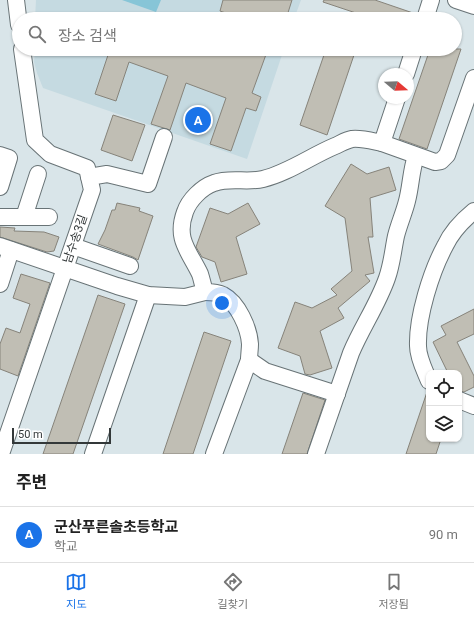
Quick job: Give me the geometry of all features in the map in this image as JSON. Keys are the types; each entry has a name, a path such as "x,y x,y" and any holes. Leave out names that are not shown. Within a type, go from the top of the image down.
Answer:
{"street":[{"path":"16,0 17,12"},
{"path":"427,12 431,0"},
{"path":"456,0 474,6"},
{"path":"23,56 35,140 50,154 87,168 89,177 107,174 148,184 164,137"},
{"path":"408,68 412,56"},
{"path":"205,292 201,276 185,248 181,230 185,212 190,202 204,188 214,183 263,179 293,167 350,139 370,140 435,162 441,161 445,158 474,78"},
{"path":"382,143 395,104"},
{"path":"0,155 9,158 0,188"},
{"path":"316,454 351,353 358,336 379,298 387,278 394,256 396,236 407,200 412,167 416,156"},
{"path":"24,217 38,174"},
{"name":"남수송3길","path":"1,454 92,190 89,177"},
{"path":"426,374 418,348 420,319 424,302 445,246 454,232 474,211"},
{"path":"0,217 50,218"},
{"path":"73,246 130,266"},
{"path":"0,284 6,248 148,295 185,297 205,292 215,292 225,296 237,308 247,328 250,345 248,360 214,454"},
{"path":"93,454 148,295"},
{"path":"248,360 265,370 337,394"},
{"path":"462,401 474,406"}],"shaded area":[{"path":"36,0 301,0 297,12 35,12"},
{"path":"122,0 161,0 156,12"},
{"path":"34,56 282,56 247,159 43,88 34,62"}],"building":[{"path":"223,0 292,0 288,12 220,11"},
{"path":"324,0 375,0 410,12 353,12 323,2"},
{"path":"108,56 265,56 252,93 261,97 256,111 246,108 231,151 210,144 226,98 186,83 170,130 151,124 168,76 129,62 116,101 95,94"},
{"path":"324,56 354,56 327,135 300,125"},
{"path":"428,56 459,56 427,149 399,139 411,104 414,104 414,95"},
{"path":"113,115 145,125 132,161 101,150"},
{"path":"351,164 367,174 389,167 396,190 370,198 373,237 368,237 374,273 365,275 370,281 338,308 344,318 320,331 332,368 310,375 305,374 300,356 278,348 295,302 312,308 337,295 331,289 352,271 345,218 325,206"},
{"path":"117,203 140,208 139,211 153,216 138,260 98,244 112,210 115,210"},
{"path":"248,203 260,224 236,237 247,274 221,282 215,262 202,257 196,247 210,208 228,214"},
{"path":"0,227 15,228 14,231 44,232 59,237 54,251 47,252 0,237"},
{"path":"21,274 50,283 18,376 0,369 0,344 6,328 20,333 30,304 13,298"},
{"path":"98,295 125,304 73,454 43,454"},
{"path":"474,309 474,334 457,342 474,376 474,387 464,392 462,392 462,370 447,370 433,342 446,335 441,326"},
{"path":"204,332 231,341 193,454 163,454"},
{"path":"303,393 325,400 307,454 282,454"},
{"path":"426,395 426,442 440,442 436,454 406,454"}],"place":[{"name":"군산푸른솔초등학교","path":"198,120"}]}
